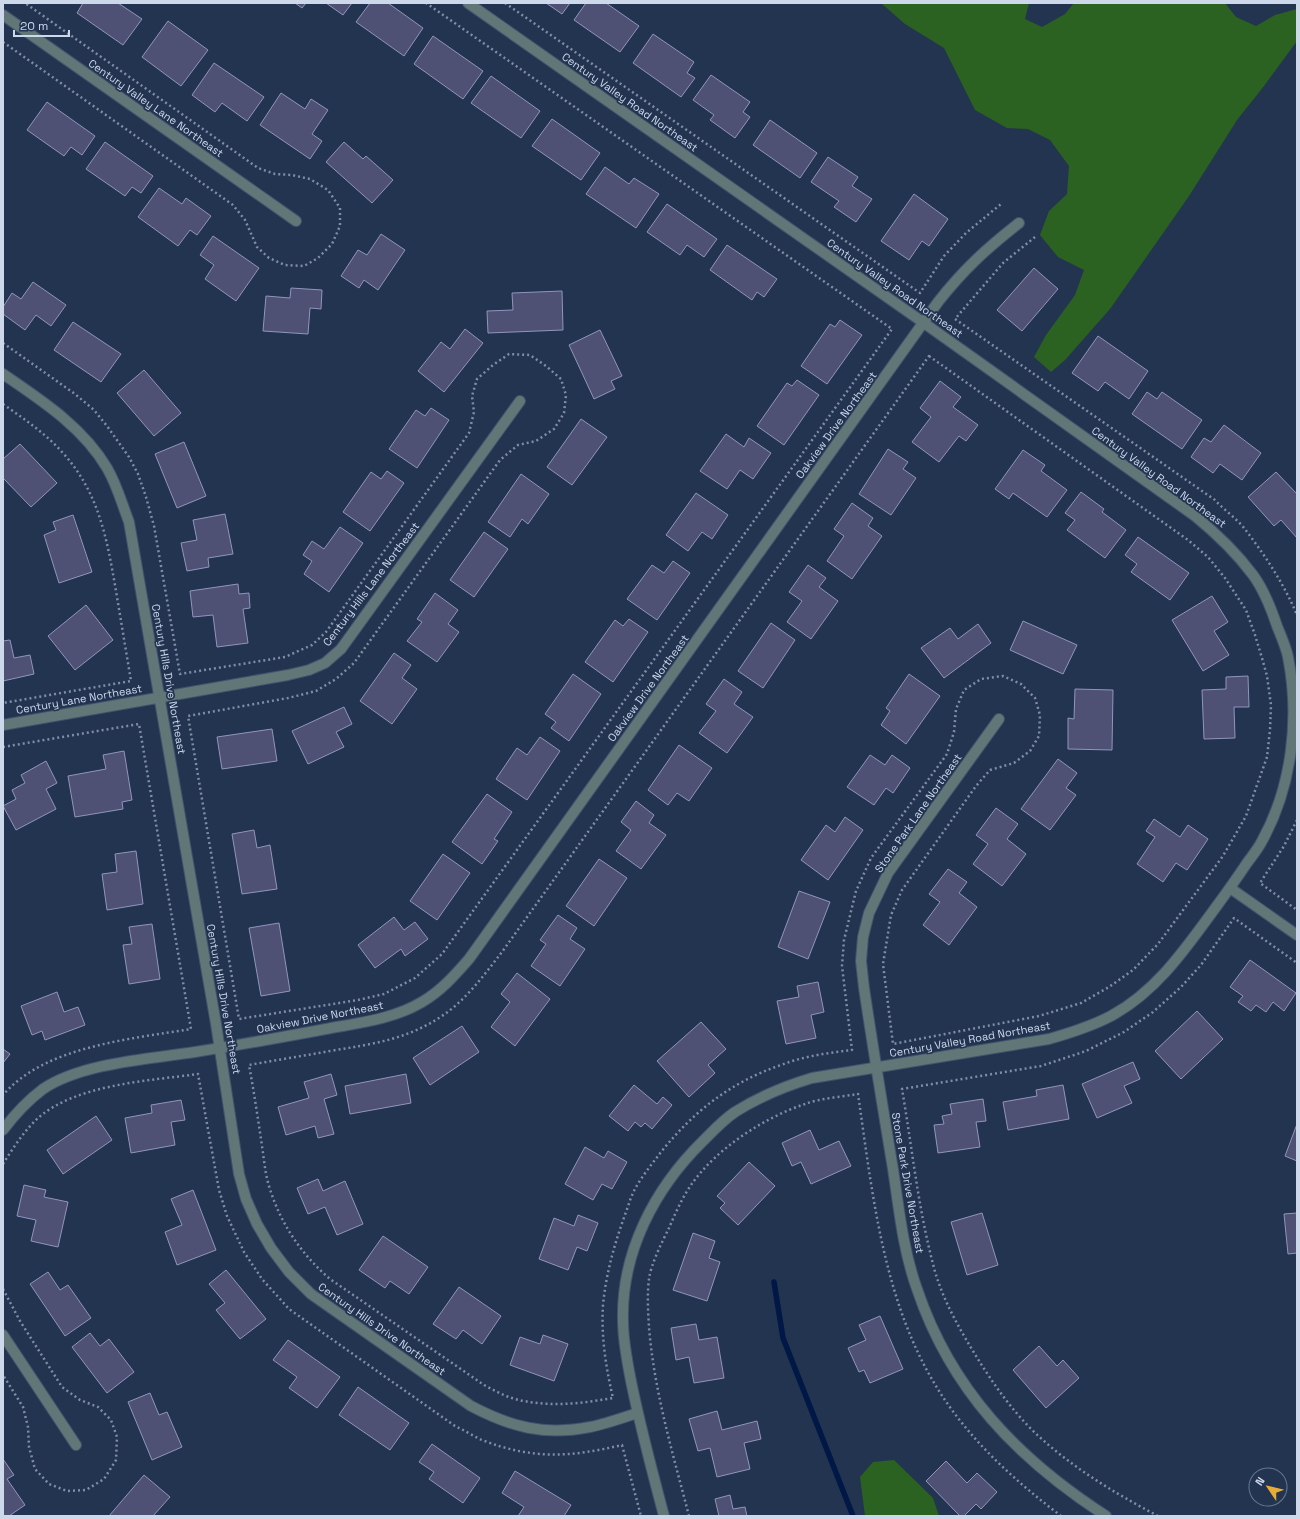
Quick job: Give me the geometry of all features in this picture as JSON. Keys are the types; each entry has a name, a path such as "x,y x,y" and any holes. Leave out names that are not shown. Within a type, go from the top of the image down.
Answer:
{"street":[{"name":"Century Valley Road Northeast","path":"468,3 924,323 1195,516 1217,534 1236,553 1254,576 1293,656 1295,724 1285,785 1274,815 1262,842 1230,888 1176,962 1152,987 1111,1016 1079,1030 1049,1039 812,1078 788,1085 762,1096 734,1113 690,1153 671,1176 656,1199 642,1228 630,1259 624,1290 623,1321 625,1347 637,1413 664,1516"},
{"name":"Century Valley Lane Northeast","path":"3,15 296,221"},
{"name":"Oakview Drive Northeast","path":"3,1130 19,1109 44,1089 70,1076 99,1067 220,1048 360,1023 405,1010 422,1002 437,992 453,977 473,952 957,278 991,245 1018,223"},
{"name":"Century Hills Drive Northeast","path":"3,374 40,400 75,428 93,448 106,467 115,485 129,522 220,1048 239,1174 246,1199 257,1224 271,1248 289,1272 311,1294 471,1406 500,1420 514,1425 539,1430 565,1430 590,1427 637,1413"},
{"name":"Century Hills Lane Northeast","path":"160,697 288,675 309,670 324,663 341,649 520,401"},
{"name":"Century Lane Northeast","path":"3,725 160,697"},
{"name":"Stone Park Lane Northeast","path":"877,1068 861,961 863,937 869,913 888,873 999,719"},
{"path":"1230,888 1297,935"},
{"name":"Stone Park Drive Northeast","path":"877,1068 905,1246 917,1289 934,1331 970,1394 993,1422 1020,1450 1056,1481 1106,1516"},
{"path":"3,1335 76,1445"}],"path":[{"path":"188,716 239,1019 358,1000 384,994 415,978 442,954 892,330 426,3"},
{"path":"505,3 920,293 944,256 966,233 1001,204"},
{"path":"1035,237 1003,263 955,319 1215,500 1243,528 1258,548 1281,581 1297,616"},
{"path":"894,1044 1039,1016 1081,1004 1133,970 1158,944 1186,906 1222,856 1246,816 1267,757 1270,730 1271,705 1267,676 1255,635 1246,610 1225,578 1208,557 1188,540 929,356"},
{"path":"3,404 30,423 63,452 77,469 95,503 107,540 131,681 3,703"},
{"path":"3,747 139,724 191,1029"},
{"path":"1297,820 1284,846 1260,883 1297,910"},
{"path":"1234,918 1297,963"},
{"path":"249,1064 269,1185 288,1230 302,1251 314,1265 330,1279 484,1385 505,1395 524,1401 561,1404 613,1398"},
{"path":"3,1164 17,1142 38,1118 68,1099 102,1088 198,1074"},
{"path":"902,1088 925,1230 933,1265 943,1296 982,1366 1021,1418 1044,1441 1073,1464 1100,1482 1158,1516"},
{"path":"689,1516 664,1422 651,1347 648,1308 649,1278 659,1249 691,1185 718,1154 736,1140 777,1115 806,1103 858,1094"},
{"path":"3,1289 20,1321 62,1387 80,1400 98,1407 111,1420 117,1437 116,1460 104,1479 86,1490 67,1491 49,1484 35,1469 29,1447 28,1427 24,1407 3,1375"},
{"path":"622,1445 641,1516"}],"green space":[{"path":"881,3 1029,3 1025,19 1042,27 1065,14 1074,3 1225,3 1236,17 1256,26 1275,15 1297,9 1297,41 1237,120 1189,196 1110,309 1065,360 1051,372 1034,357 1046,335 1075,295 1084,270 1058,257 1040,235 1049,211 1067,194 1069,166 1050,140 1028,129 1007,128 975,110 944,48 905,24"},
{"path":"894,1460 933,1498 939,1516 865,1516 860,1477 873,1462"}],"building":[{"path":"83,3 118,3 142,19 123,45 77,13"},
{"path":"295,3 306,3 302,8"},
{"path":"326,3 352,3 343,15"},
{"path":"370,3 388,3 423,28 404,56 356,22"},
{"path":"546,3 570,3 562,14"},
{"path":"586,3 606,3 639,26 620,52 574,20"},
{"path":"168,21 208,50 181,86 142,57"},
{"path":"653,34 694,62 687,73 695,78 681,97 633,63"},
{"path":"433,36 483,71 463,99 414,64"},
{"path":"214,63 264,97 247,121 222,103 215,112 192,95"},
{"path":"711,75 750,102 743,112 750,117 735,138 710,120 714,115 693,100"},
{"path":"491,76 540,111 521,138 471,103"},
{"path":"281,93 305,109 311,99 328,110 312,134 322,141 310,159 260,125"},
{"path":"47,102 95,136 82,155 71,147 64,156 27,130"},
{"path":"552,119 600,153 581,180 532,146"},
{"path":"770,120 817,153 800,178 753,145"},
{"path":"105,142 153,176 141,193 132,187 125,196 86,169"},
{"path":"344,142 363,159 366,156 393,180 372,203 326,162"},
{"path":"828,157 858,177 852,186 872,199 856,222 834,207 839,201 811,182"},
{"path":"605,167 629,184 634,178 659,194 636,228 586,194"},
{"path":"159,188 182,204 186,198 211,216 197,235 190,230 178,246 138,217"},
{"path":"914,194 948,219 929,246 922,241 909,260 881,241"},
{"path":"667,204 717,239 704,257 687,245 680,255 647,232"},
{"path":"381,234 405,250 378,290 364,280 359,288 341,276 358,250 367,255"},
{"path":"213,236 259,268 236,301 205,279 214,265 200,255"},
{"path":"727,245 777,279 764,297 757,292 752,300 710,270"},
{"path":"1034,268 1058,289 1022,331 997,310"},
{"path":"33,282 66,305 51,326 36,315 25,330 3,314 3,307 12,293 21,299"},
{"path":"291,288 322,290 321,309 310,308 308,334 263,331 266,296 290,298"},
{"path":"562,291 563,330 488,333 487,311 513,310 512,293"},
{"path":"840,320 862,335 827,384 801,366 830,324 835,327"},
{"path":"73,322 121,354 101,382 54,350"},
{"path":"465,329 483,343 444,392 418,371 441,342 450,349"},
{"path":"600,330 622,376 611,381 615,389 594,399 569,345"},
{"path":"1098,336 1148,371 1129,399 1105,382 1098,391 1072,373"},
{"path":"144,370 181,413 154,436 117,393"},
{"path":"797,380 819,395 784,445 757,426 787,383 792,386"},
{"path":"940,381 961,397 953,407 978,425 966,441 959,436 939,462 912,442 931,417 920,408"},
{"path":"1147,392 1157,399 1162,392 1202,420 1182,449 1132,414"},
{"path":"431,408 449,420 417,468 389,449 416,410 425,416"},
{"path":"581,419 607,437 572,485 547,467"},
{"path":"1224,425 1261,453 1242,480 1220,464 1213,473 1191,457 1204,438 1211,442"},
{"path":"726,434 744,447 749,438 771,453 753,479 740,470 727,489 700,471"},
{"path":"184,442 206,496 177,508 155,454"},
{"path":"20,444 57,483 31,507 3,478 3,459"},
{"path":"888,449 908,462 903,469 916,478 891,515 859,494"},
{"path":"1023,450 1045,465 1041,471 1067,490 1047,517 1013,493 1009,499 995,489"},
{"path":"387,471 404,483 370,531 343,512 371,472 381,479"},
{"path":"1276,472 1297,494 1297,538 1281,520 1274,526 1248,497"},
{"path":"521,474 549,494 528,524 522,519 510,537 488,522"},
{"path":"1081,492 1104,509 1102,512 1126,530 1105,558 1067,530 1075,520 1065,513"},
{"path":"696,493 728,515 712,539 702,532 688,551 666,535"},
{"path":"852,503 873,518 868,526 882,536 852,579 827,561 844,536 834,529"},
{"path":"225,514 233,554 208,558 209,567 187,571 181,543 197,540 193,520"},
{"path":"73,515 92,572 59,583 44,535 56,530 53,522"},
{"path":"340,527 363,543 329,592 304,574 312,561 303,555 312,541 324,549"},
{"path":"484,532 508,549 474,597 450,580"},
{"path":"1138,537 1189,573 1170,600 1131,572 1137,564 1125,555"},
{"path":"673,561 690,573 657,620 627,599 652,565 664,573"},
{"path":"808,565 826,578 819,587 838,601 811,639 787,622 802,601 789,592"},
{"path":"238,584 239,594 249,593 250,608 243,609 248,643 217,647 213,615 193,617 190,591"},
{"path":"435,593 458,610 448,624 459,632 437,662 407,641 422,622 417,619"},
{"path":"1212,596 1228,622 1214,631 1229,655 1203,671 1172,620"},
{"path":"86,605 113,640 75,670 48,636"},
{"path":"629,619 648,632 613,682 585,662 615,620 623,626"},
{"path":"1023,621 1077,645 1063,674 1010,650"},
{"path":"771,623 795,640 763,688 738,671"},
{"path":"978,624 991,643 944,678 921,648 950,628 958,639"},
{"path":"10,640 14,658 30,655 34,674 3,681 3,641"},
{"path":"394,653 411,665 402,678 417,689 392,724 360,701"},
{"path":"573,674 601,694 569,741 551,728 556,722 545,714"},
{"path":"909,674 940,696 906,744 881,725 890,711 886,708"},
{"path":"1248,676 1249,707 1234,707 1235,738 1204,739 1202,690 1226,689 1226,677"},
{"path":"724,679 742,692 734,704 753,717 727,753 699,733 716,711 706,704"},
{"path":"1075,689 1113,690 1112,750 1068,749 1068,718 1074,719"},
{"path":"344,707 352,724 336,732 344,747 308,764 292,731"},
{"path":"272,729 277,761 222,769 217,737"},
{"path":"540,737 560,751 527,800 496,779 517,748 527,755"},
{"path":"679,745 712,768 689,801 677,793 668,805 648,790"},
{"path":"124,751 132,800 122,802 123,809 75,817 68,776 106,769 103,755"},
{"path":"870,755 885,765 892,755 910,768 893,793 886,788 874,805 847,787"},
{"path":"1058,759 1077,773 1066,788 1076,795 1050,830 1021,809"},
{"path":"46,761 57,783 46,789 56,809 16,830 3,806 16,799 12,790 25,783 21,775"},
{"path":"487,794 512,812 494,839 498,841 482,864 452,842"},
{"path":"636,801 654,815 649,823 666,835 641,869 616,851 631,830 621,822"},
{"path":"996,808 1018,824 1007,839 1026,854 1002,886 973,864 988,844 976,835"},
{"path":"845,817 863,830 828,880 801,860 826,825 835,832"},
{"path":"1154,819 1180,837 1188,825 1208,839 1187,870 1176,863 1163,882 1137,864 1155,837 1146,831"},
{"path":"254,830 257,848 270,845 277,889 242,894 232,834"},
{"path":"136,851 143,904 107,910 102,874 117,872 115,854"},
{"path":"443,854 470,873 437,920 410,901"},
{"path":"599,859 627,878 594,926 566,906"},
{"path":"948,869 967,882 959,893 977,907 949,945 923,925 940,902 929,894"},
{"path":"799,891 830,902 808,959 778,947"},
{"path":"558,915 577,928 570,939 585,949 560,986 531,966 546,944 540,940"},
{"path":"394,917 404,930 415,922 428,939 405,956 401,949 375,968 358,945"},
{"path":"279,923 290,991 261,996 249,928"},
{"path":"152,924 160,979 129,984 123,945 132,944 129,927"},
{"path":"1250,960 1296,993 1284,1011 1273,1002 1266,1012 1256,1005 1251,1011 1238,1002 1243,996 1230,987"},
{"path":"517,973 550,999 515,1046 491,1027 510,1002 501,994"},
{"path":"818,982 824,1012 811,1015 816,1038 786,1044 777,1001 799,997 797,986"},
{"path":"57,992 64,1012 78,1007 85,1025 45,1040 42,1031 32,1035 21,1006"},
{"path":"1197,1011 1223,1039 1181,1079 1155,1051"},
{"path":"701,1022 726,1049 708,1065 715,1073 689,1097 657,1061"},
{"path":"462,1026 479,1052 430,1085 413,1058"},
{"path":"3,1049 10,1054 3,1063"},
{"path":"1133,1062 1140,1079 1124,1086 1132,1103 1097,1118 1082,1084"},
{"path":"331,1074 337,1095 324,1099 334,1134 318,1138 315,1126 286,1135 278,1107 309,1098 304,1082"},
{"path":"406,1074 411,1103 350,1114 345,1086"},
{"path":"634,1085 657,1104 663,1097 672,1105 652,1129 645,1123 641,1127 635,1122 628,1131 609,1116"},
{"path":"1063,1085 1069,1119 1008,1130 1003,1102 1037,1096 1036,1090"},
{"path":"983,1099 986,1121 976,1122 980,1147 938,1153 934,1125 944,1124 942,1116 952,1114 950,1104"},
{"path":"181,1100 185,1120 171,1122 175,1145 131,1153 125,1118 152,1113 151,1105"},
{"path":"96,1116 112,1140 63,1174 47,1150"},
{"path":"1297,1124 1297,1161 1285,1156"},
{"path":"810,1130 819,1150 839,1141 851,1166 811,1184 801,1162 792,1166 782,1143"},
{"path":"585,1147 604,1158 608,1151 627,1162 612,1189 602,1184 593,1200 565,1184"},
{"path":"749,1162 775,1186 738,1225 720,1208 725,1203 717,1196"},
{"path":"318,1179 323,1191 345,1181 363,1224 337,1235 325,1207 308,1214 297,1188"},
{"path":"24,1185 46,1190 44,1197 68,1202 58,1247 31,1241 36,1220 17,1216"},
{"path":"193,1190 216,1250 177,1265 165,1232 182,1225 171,1199"},
{"path":"982,1213 998,1265 967,1275 951,1222"},
{"path":"1297,1213 1297,1253 1288,1254 1284,1214"},
{"path":"578,1215 598,1223 587,1251 577,1247 568,1270 539,1259 554,1218 574,1226"},
{"path":"693,1233 715,1241 709,1258 720,1262 707,1301 673,1290"},
{"path":"383,1236 428,1267 409,1294 390,1281 385,1288 359,1270"},
{"path":"226,1270 266,1319 240,1339 216,1310 225,1303 209,1284"},
{"path":"48,1272 60,1290 68,1285 91,1318 65,1336 30,1284"},
{"path":"459,1287 501,1316 482,1344 463,1330 456,1339 433,1324"},
{"path":"880,1316 903,1369 870,1383 864,1370 859,1372 848,1348 866,1340 859,1325"},
{"path":"696,1324 699,1340 717,1337 724,1378 694,1383 689,1357 676,1360 671,1328"},
{"path":"90,1333 100,1346 109,1339 134,1372 107,1393 72,1347"},
{"path":"543,1335 568,1344 554,1381 510,1365 520,1337 540,1344"},
{"path":"288,1340 340,1377 317,1408 289,1388 297,1377 273,1360"},
{"path":"1039,1346 1057,1366 1063,1360 1079,1378 1046,1408 1013,1370"},
{"path":"358,1387 409,1423 390,1450 339,1415"},
{"path":"150,1393 159,1415 167,1412 182,1447 152,1460 128,1402"},
{"path":"717,1411 722,1430 757,1421 761,1439 744,1443 750,1469 717,1477 710,1448 698,1451 689,1419"},
{"path":"432,1444 480,1478 463,1503 429,1479 434,1472 419,1462"},
{"path":"3,1459 14,1475 7,1479 25,1505 9,1516 3,1516"},
{"path":"946,1461 967,1483 977,1473 997,1492 981,1509 976,1504 964,1516 960,1516 926,1481"},
{"path":"515,1471 571,1505 564,1516 518,1516 524,1507 502,1493"},
{"path":"144,1475 170,1497 153,1516 109,1516"},
{"path":"730,1495 733,1509 745,1507 747,1516 719,1516 715,1499"}],"waterway":[{"path":"774,1282 783,1338 853,1516"}]}
